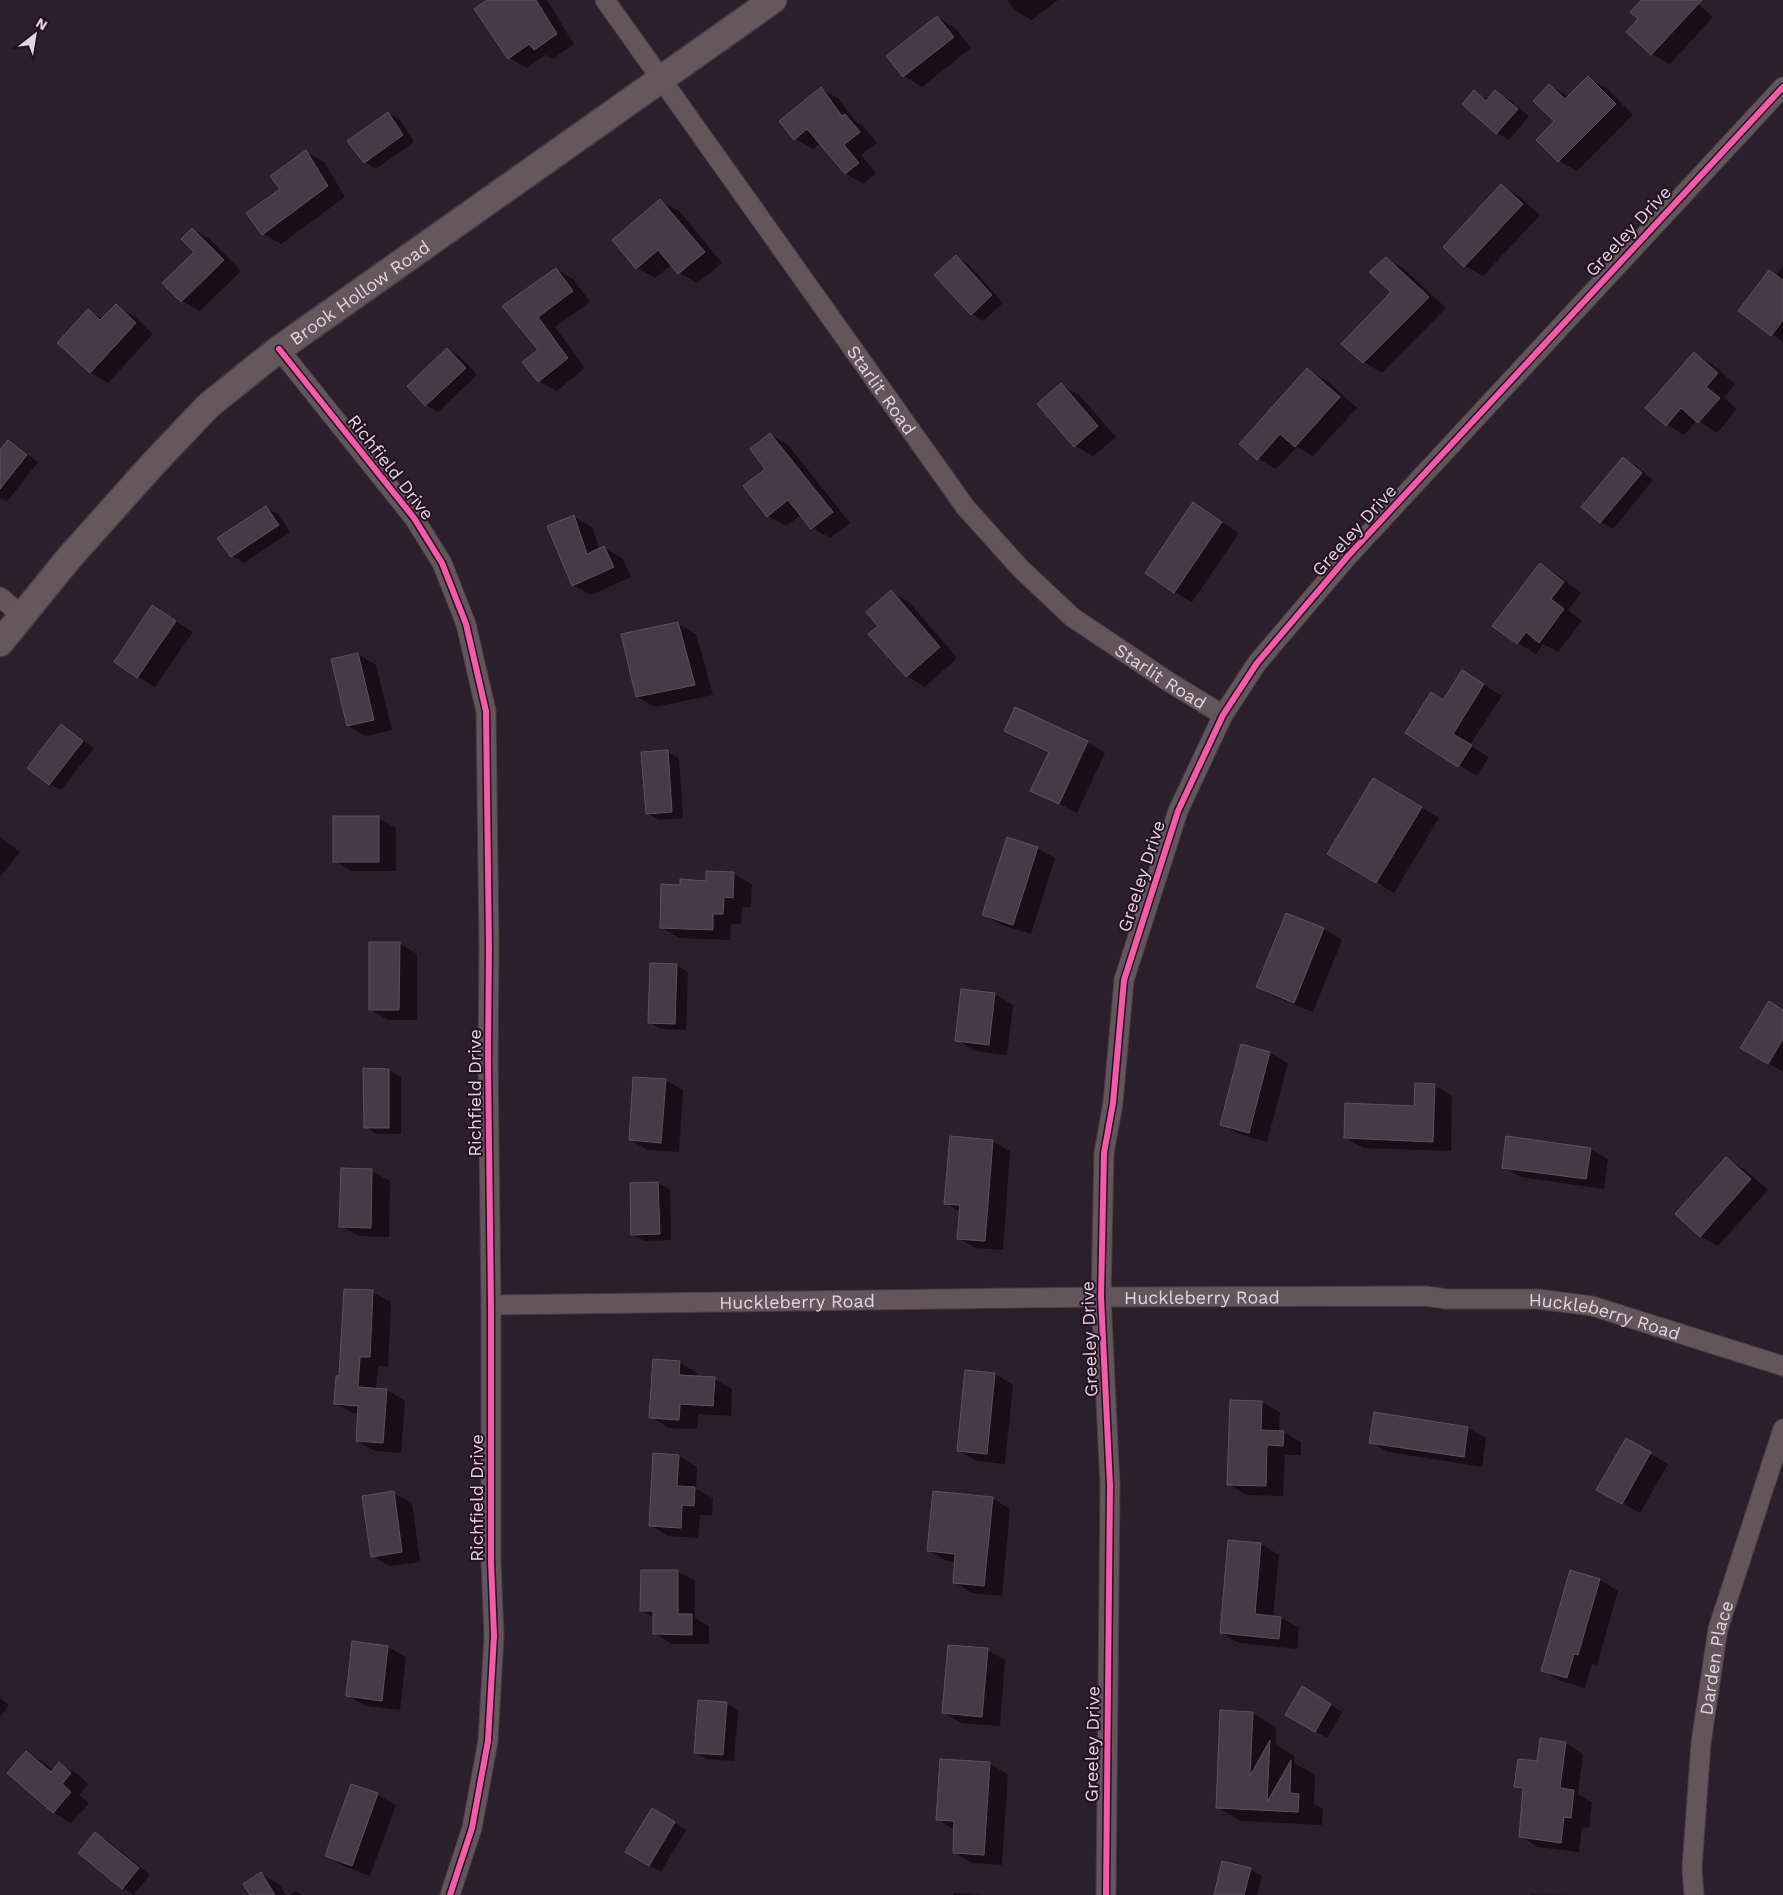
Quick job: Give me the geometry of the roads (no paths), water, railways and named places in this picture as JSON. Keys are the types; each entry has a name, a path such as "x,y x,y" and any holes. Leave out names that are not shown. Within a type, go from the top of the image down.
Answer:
{"street":[{"name":"Starlit Road","path":"605,0 966,508 1022,570 1072,617 1169,682 1223,715"},
{"name":"Brook Hollow Road","path":"0,643 69,558 208,406 279,349 773,0"},
{"name":"Greeley Drive","path":"1106,1895 1110,1485 1102,1297 1104,1152 1113,1103 1124,980 1178,810 1223,715 1257,664 1348,556 1783,87"},
{"name":"Richfield Drive","path":"279,349 414,518 442,563 466,624 486,711 489,883 488,1059 491,1305 491,1561 494,1636 488,1741 472,1828 450,1895"},
{"path":"0,597 22,616"},
{"name":"Huckleberry Road","path":"491,1305 1102,1297 1426,1296 1446,1299 1538,1299 1592,1306 1783,1366"},
{"name":"Darden Place","path":"1694,1895 1692,1868 1701,1743 1718,1629 1783,1429"}]}
